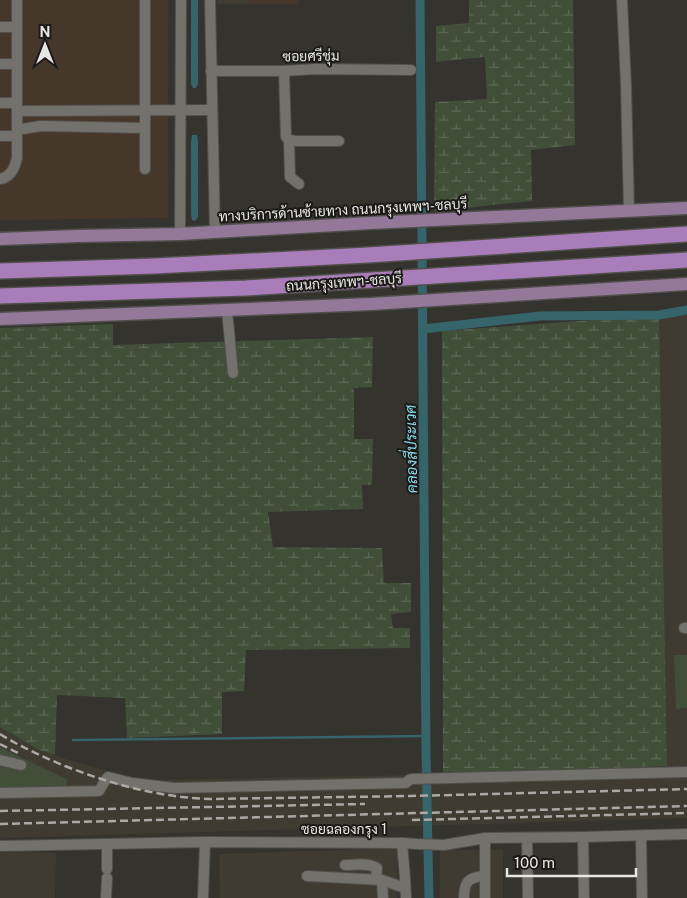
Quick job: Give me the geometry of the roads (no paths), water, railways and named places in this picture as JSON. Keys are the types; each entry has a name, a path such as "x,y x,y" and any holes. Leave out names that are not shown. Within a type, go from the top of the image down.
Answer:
{"highway":[{"name":"ถนนกรุงเทพฯ-ชลบุรี","path":"0,270 155,266 368,255 687,234"},
{"name":"ถนนกรุงเทพฯ-ชลบุรี","path":"0,296 246,288 687,260"}],"main road":[{"name":"ทางบริการด้านซ้ายทาง ถนนกรุงเทพฯ-ชลบุรี","path":"0,239 180,234 687,208"},
{"path":"0,319 227,316 371,304 687,284"}],"street":[{"path":"0,179 8,176 15,166 17,158 17,0"},
{"path":"145,0 145,169"},
{"path":"180,234 181,0"},
{"path":"210,0 215,232"},
{"path":"622,0 629,211"},
{"path":"0,27 17,27"},
{"path":"0,64 17,64"},
{"name":"ซอยศรีชุ่ม","path":"211,71 412,70"},
{"path":"284,71 285,134 289,140 290,177 299,184"},
{"path":"0,103 17,107 212,110"},
{"path":"0,136 40,126 145,128"},
{"path":"289,140 339,141"},
{"path":"227,316 233,373"},
{"path":"0,760 21,766"},
{"path":"0,793 100,790 108,777 132,783 174,788 406,783 409,780 687,772"},
{"name":"ซอยฉลองกรุง 1","path":"0,846 205,842 444,845 486,838 687,834"},
{"path":"641,836 642,898"},
{"path":"583,837 584,898"},
{"path":"485,898 486,838"},
{"path":"527,838 528,898"},
{"path":"204,898 205,842"},
{"path":"402,843 406,893"},
{"path":"106,898 107,844"},
{"path":"345,865 374,866 383,898"},
{"path":"464,898 466,884 470,879 486,872"},
{"path":"306,876 379,880 406,893"}],"water":[{"path":"191,0 198,0 198,84 196,88 193,88 191,84"},
{"path":"192,135 197,135 198,141 198,217 195,221 192,220 191,215"}],"waterway":[{"name":"คลองสี่ประเวศ","path":"420,0 426,751 429,898"},
{"path":"423,329 540,316 659,315 687,310"},
{"path":"73,740 426,736"}],"railway":[{"path":"0,734 49,759 101,779 154,793 191,798 410,796 687,789"},
{"path":"0,744 18,753"},
{"path":"0,811 365,804"},
{"path":"0,824 687,806"},
{"path":"412,820 687,813"}]}
